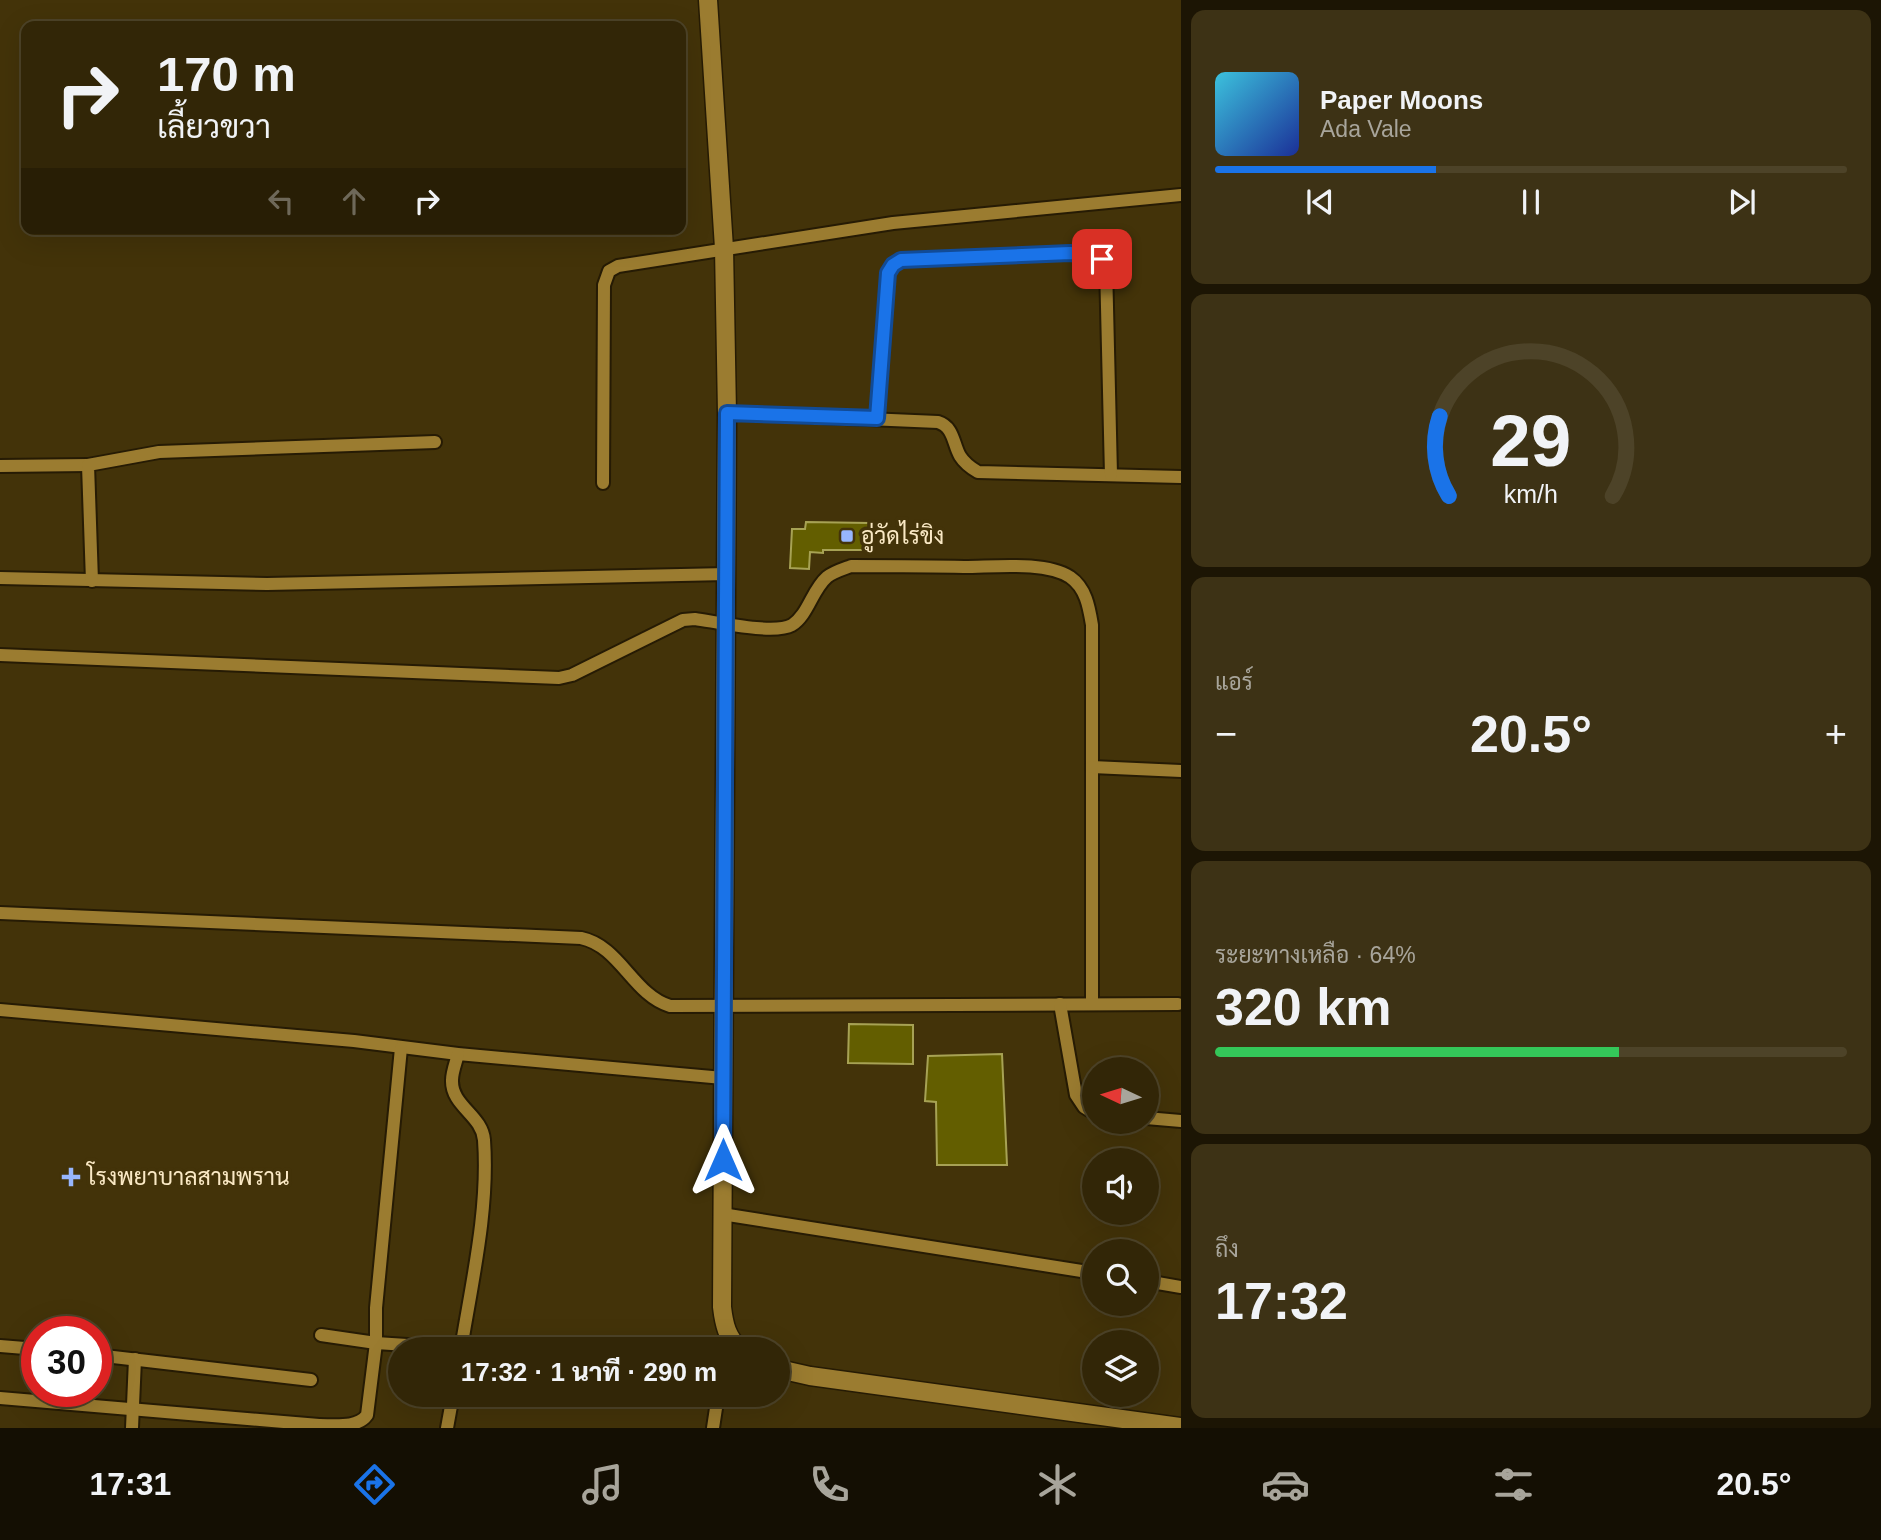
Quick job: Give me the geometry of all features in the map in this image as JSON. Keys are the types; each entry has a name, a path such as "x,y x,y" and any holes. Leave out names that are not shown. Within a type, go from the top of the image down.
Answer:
{"street":[{"path":"708,0 721,190 727,413 722,1307 724,1327 729,1337"},
{"path":"790,1371 1181,1427"}],"lane":[{"path":"603,483 606,277 609,271 618,265 723,243 893,223 1181,195"},
{"path":"877,418 888,273 893,265 901,260 1070,253 1094,256 1107,265 1111,475"},
{"path":"727,413 877,418 944,424 949,429 960,457 968,467 978,472 1181,477"},
{"path":"0,466 88,465 159,452 435,442"},
{"path":"88,465 92,581"},
{"path":"0,655 545,679 572,675 683,620 770,629 790,626 799,618 817,587 829,575 851,566 1028,567 1058,572 1071,578 1082,588 1092,625 1092,1004"},
{"path":"0,578 267,584 727,574"},
{"path":"1093,767 1181,771"},
{"path":"0,913 581,938 601,946 648,996 670,1006 1178,1004"},
{"path":"1060,1004 1076,1095 1082,1104"},
{"path":"0,1010 354,1041 458,1054 723,1078"},
{"path":"0,1398 319,1426 356,1426 362,1423 367,1415 376,1343 376,1308 401,1048"},
{"path":"458,1054 452,1080 453,1093 477,1120 484,1139 483,1206 466,1337"},
{"path":"1159,1119 1181,1121"},
{"path":"722,1214 1082,1271"},
{"path":"1159,1284 1181,1287"},
{"path":"321,1335 388,1344"},
{"path":"0,1346 21,1348"},
{"path":"112,1357 311,1380"},
{"path":"132,1428 135,1359"},
{"path":"447,1428 451,1407"},
{"path":"713,1428 716,1407"}],"building":[{"path":"806,522 870,523 870,550 810,552 809,569 790,568 792,529 805,529"},
{"path":"849,1024 913,1025 913,1064 848,1063"},
{"path":"1002,1054 1007,1165 937,1165 936,1102 925,1101 928,1056"}],"place":[{"name":"อู่วัดไร่ขิง","path":"847,536"},
{"name":"โรงพยาบาลสามพราน","path":"71,1177"}],"route":[{"path":"723,1160 727,413 877,418 888,273 893,265 901,260 1070,253 1102,259"}]}
